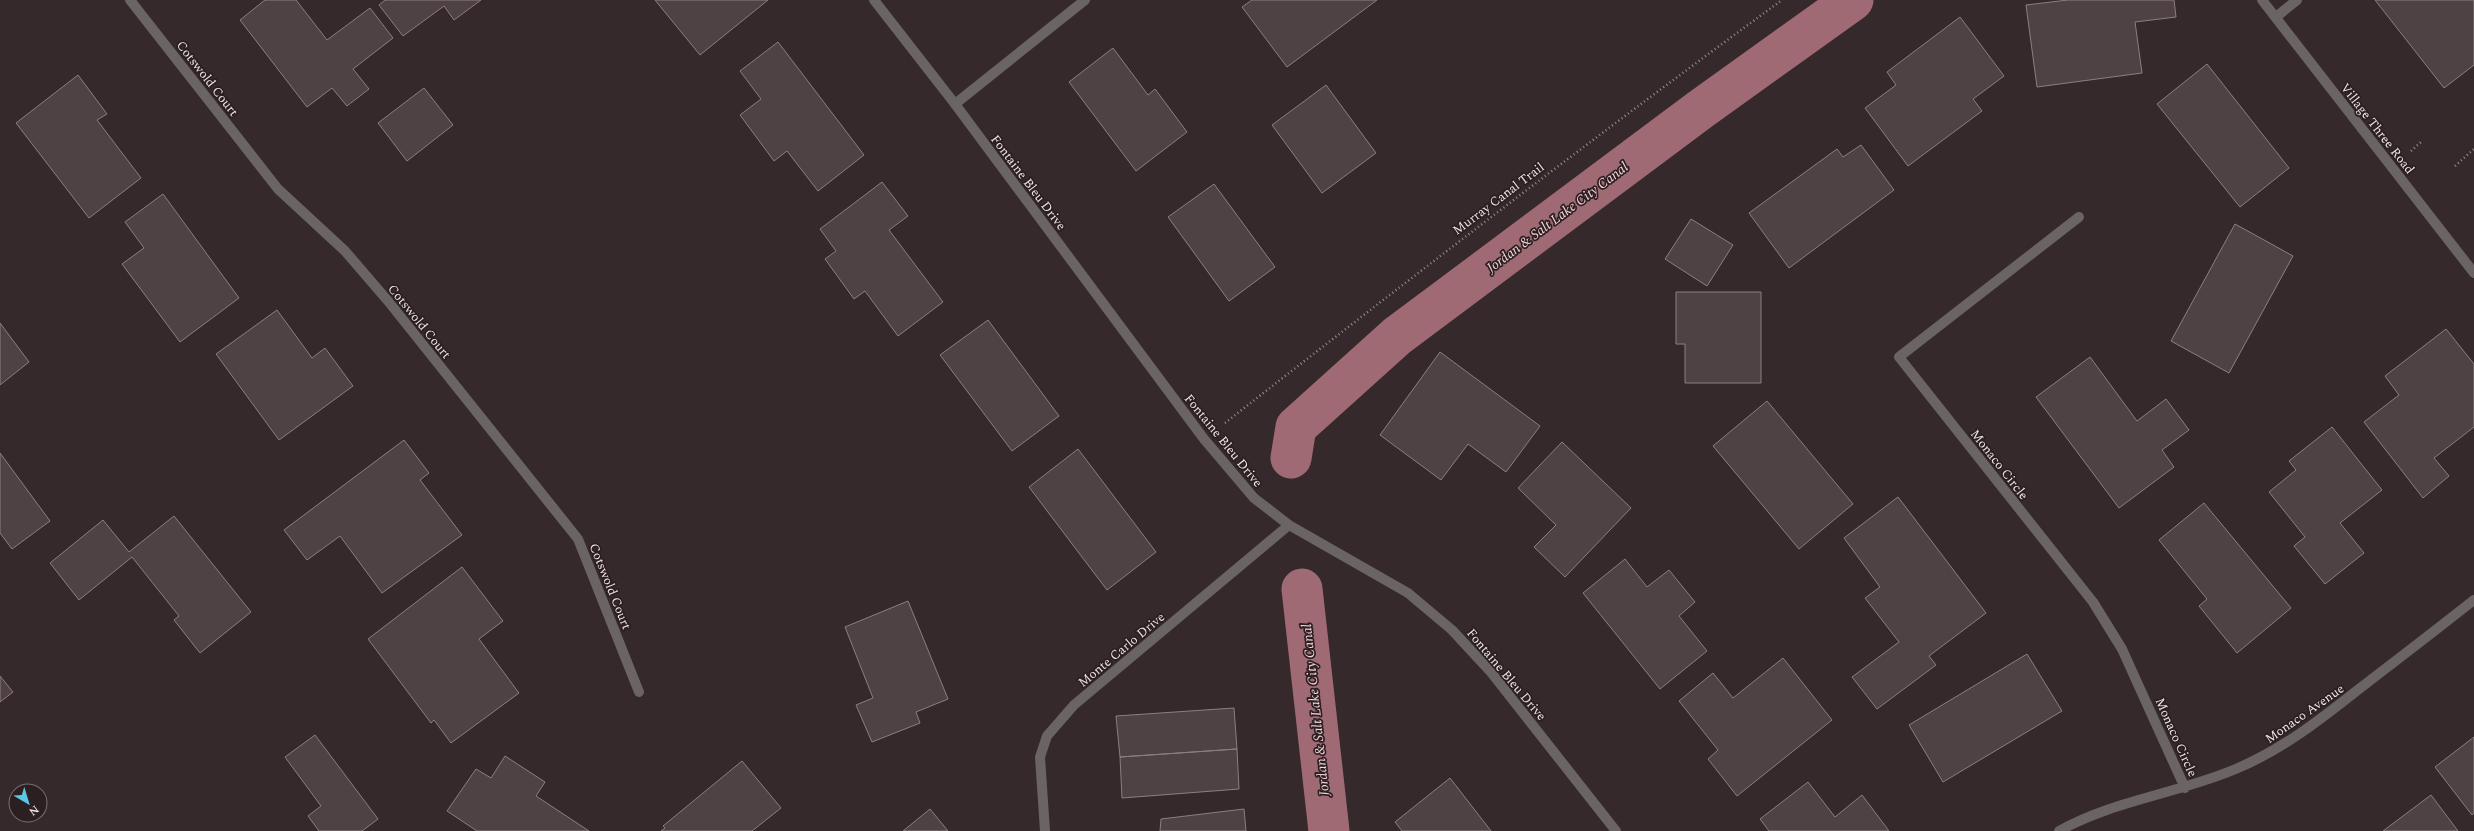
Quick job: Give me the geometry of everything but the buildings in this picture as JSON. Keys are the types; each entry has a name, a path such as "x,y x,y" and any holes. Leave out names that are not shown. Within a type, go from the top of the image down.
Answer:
{"street":[{"name":"Cotswold Court","path":"130,0 278,189 345,251 578,539 639,692"},
{"name":"Fontaine Bleu Drive","path":"874,0 955,104 1204,439 1254,498 1289,525 1408,593 1452,630 1490,671 1616,831"},
{"path":"955,104 1085,0"},
{"name":"Village Three Road","path":"2262,0 2474,273"},
{"path":"2276,18 2297,0"},
{"name":"Monaco Circle","path":"2079,217 1899,357 2093,602 2122,649 2186,788"},
{"name":"Monte Carlo Drive","path":"1045,831 1040,757 1047,736 1074,705 1289,525"},
{"name":"Monaco Avenue","path":"2059,831 2118,807 2186,788 2238,768 2291,740 2474,600"}],"path":[{"name":"Murray Canal Trail","path":"1231,418 1474,228 1630,110 1782,0"},
{"path":"2456,166 2474,149"}],"waterway":[{"name":"Jordan & Salt Lake City Canal","path":"1291,458 1296,427 1397,336 1701,109 1853,0"},
{"name":"Jordan & Salt Lake City Canal","path":"1302,589 1329,831"}]}
